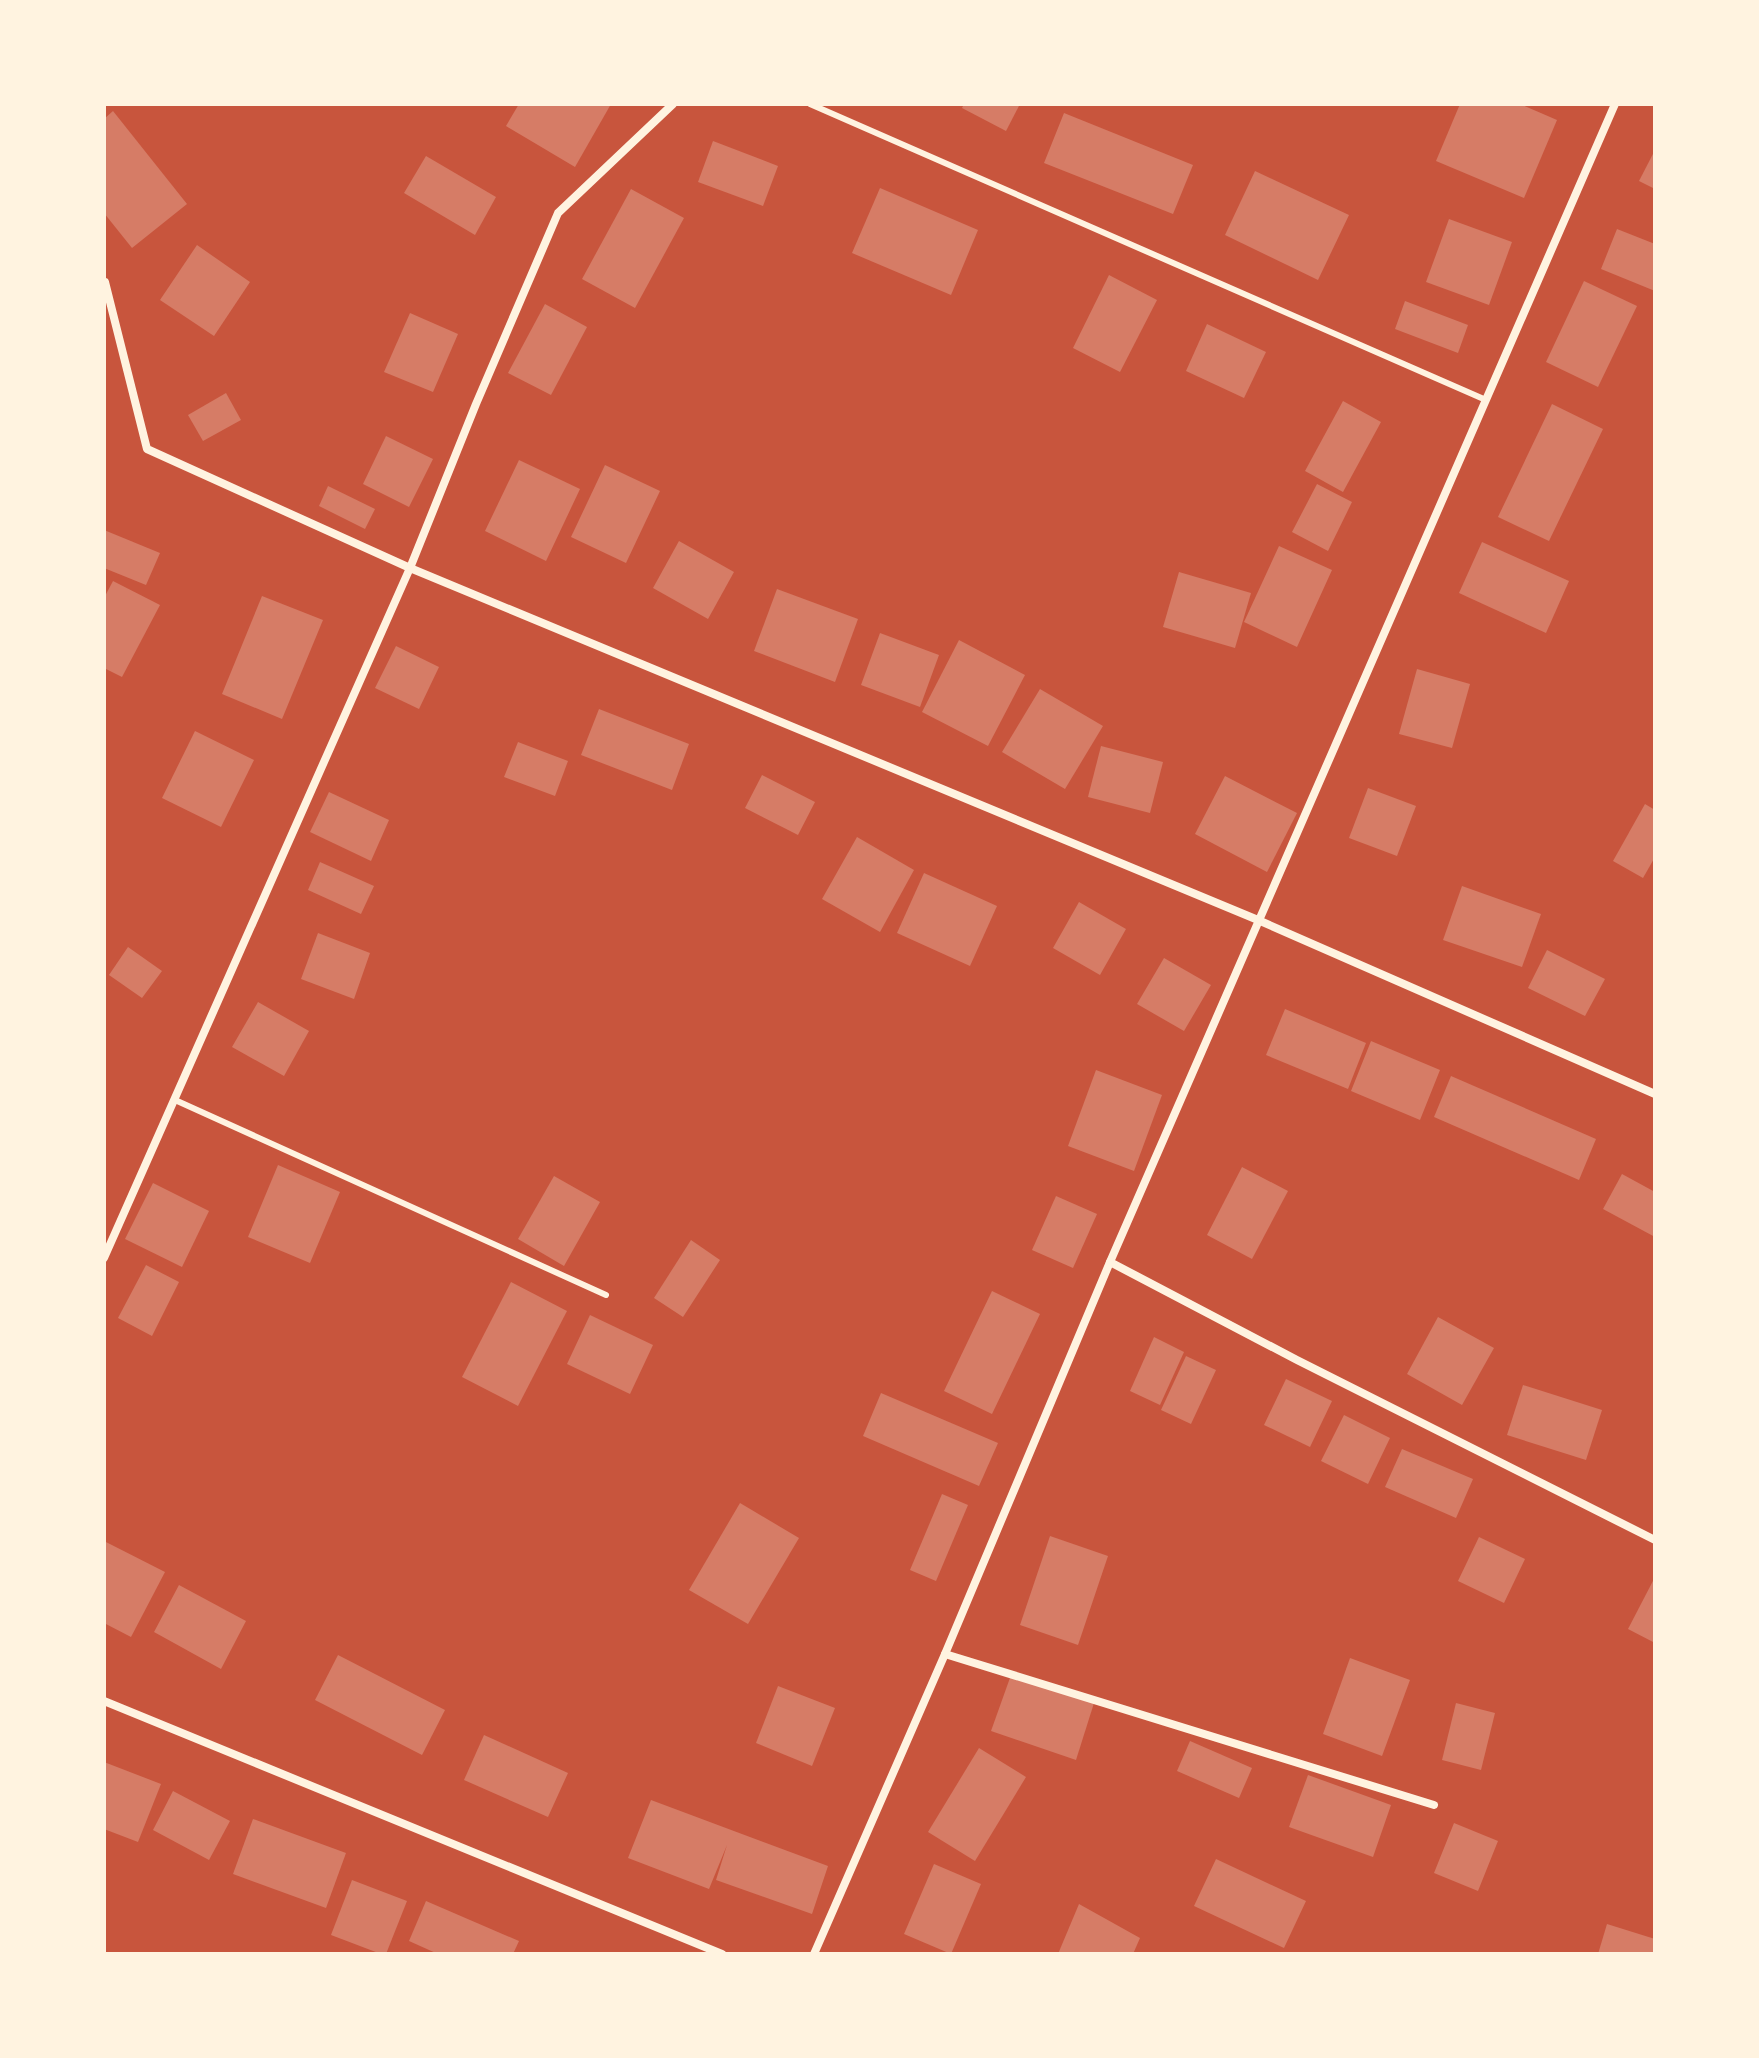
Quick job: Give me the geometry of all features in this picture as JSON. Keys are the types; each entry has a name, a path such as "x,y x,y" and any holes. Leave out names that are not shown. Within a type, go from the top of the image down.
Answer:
{"street":[{"path":"104,1258 410,568 558,213 673,104"},
{"path":"814,1954 1258,920 1615,104"},
{"path":"105,282 147,449 410,568 1258,920 1655,1094"},
{"path":"1110,1262 1655,1540"},
{"path":"945,1654 1434,1805"},
{"path":"104,1701 722,1954"}],"lane":[{"path":"810,104 1486,400"},
{"path":"175,1100 606,1295"}],"building":[{"path":"519,104 611,104 575,167 506,126"},
{"path":"964,104 1020,104 1006,131 962,108"},
{"path":"1460,104 1520,104 1557,120 1524,198 1436,161"},
{"path":"113,111 187,204 132,248 104,213 104,119"},
{"path":"1064,113 1193,165 1173,214 1044,163"},
{"path":"713,141 778,166 763,206 698,182"},
{"path":"1655,150 1655,189 1639,181"},
{"path":"426,156 496,197 475,235 404,193"},
{"path":"1255,171 1349,215 1318,280 1225,235"},
{"path":"880,188 978,230 951,295 852,253"},
{"path":"631,189 684,218 635,308 582,279"},
{"path":"1449,219 1512,242 1489,305 1426,282"},
{"path":"1617,229 1655,244 1655,291 1601,269"},
{"path":"197,245 250,282 214,336 160,300"},
{"path":"1109,275 1157,300 1120,372 1073,348"},
{"path":"1584,281 1637,306 1598,387 1546,362"},
{"path":"1405,301 1468,325 1458,353 1395,329"},
{"path":"545,304 587,327 551,395 508,373"},
{"path":"410,313 458,334 433,392 384,372"},
{"path":"1207,324 1266,352 1244,398 1186,371"},
{"path":"226,393 241,420 203,441 188,415"},
{"path":"1343,401 1381,422 1343,492 1305,471"},
{"path":"1552,404 1603,429 1549,541 1498,517"},
{"path":"386,436 433,459 409,507 363,484"},
{"path":"519,460 580,489 546,561 485,531"},
{"path":"605,465 660,491 626,563 571,537"},
{"path":"1317,484 1352,502 1328,551 1292,532"},
{"path":"328,486 375,509 365,529 319,506"},
{"path":"104,530 160,553 146,585 104,568"},
{"path":"679,541 734,572 708,619 653,588"},
{"path":"1482,542 1569,581 1546,633 1459,593"},
{"path":"1279,546 1332,570 1297,647 1244,622"},
{"path":"1179,572 1251,593 1235,648 1163,627"},
{"path":"113,581 160,605 122,677 104,668 104,598"},
{"path":"777,589 858,619 835,682 754,651"},
{"path":"262,596 323,620 282,719 222,694"},
{"path":"880,633 939,655 920,707 861,685"},
{"path":"959,640 1025,675 988,746 922,712"},
{"path":"396,646 439,667 419,709 375,688"},
{"path":"1417,669 1470,684 1452,748 1399,734"},
{"path":"1040,689 1103,726 1065,789 1002,752"},
{"path":"599,709 689,744 672,790 581,755"},
{"path":"195,731 254,760 221,827 162,798"},
{"path":"518,742 568,761 555,796 504,777"},
{"path":"1101,746 1163,762 1150,813 1088,797"},
{"path":"762,775 815,802 798,835 745,808"},
{"path":"1225,776 1297,813 1267,872 1195,834"},
{"path":"1368,788 1416,806 1397,856 1349,838"},
{"path":"329,792 389,820 371,861 310,832"},
{"path":"1645,804 1655,810 1655,857 1643,878 1613,861"},
{"path":"857,837 914,870 880,932 822,899"},
{"path":"320,862 374,886 361,914 308,890"},
{"path":"924,873 997,906 970,966 897,933"},
{"path":"1462,886 1541,914 1522,967 1443,940"},
{"path":"1079,902 1126,929 1100,975 1053,948"},
{"path":"318,933 370,953 354,999 301,979"},
{"path":"128,947 162,971 142,998 109,975"},
{"path":"1547,950 1605,979 1585,1016 1528,988"},
{"path":"1164,958 1211,985 1184,1031 1137,1004"},
{"path":"258,1002 309,1031 284,1076 232,1047"},
{"path":"1285,1009 1366,1043 1348,1089 1266,1055"},
{"path":"1371,1041 1440,1070 1420,1120 1351,1091"},
{"path":"1096,1070 1162,1095 1134,1171 1068,1146"},
{"path":"1451,1076 1596,1139 1579,1180 1434,1117"},
{"path":"278,1165 340,1192 310,1263 248,1237"},
{"path":"1242,1167 1288,1191 1252,1259 1207,1235"},
{"path":"1622,1174 1655,1192 1655,1237 1603,1209"},
{"path":"554,1176 600,1202 564,1266 518,1239"},
{"path":"153,1183 209,1211 182,1267 125,1239"},
{"path":"1056,1196 1097,1214 1073,1268 1032,1250"},
{"path":"691,1240 720,1260 683,1317 654,1298"},
{"path":"146,1265 179,1282 152,1336 118,1318"},
{"path":"511,1282 567,1311 518,1406 462,1377"},
{"path":"992,1291 1040,1314 992,1414 944,1391"},
{"path":"590,1315 653,1345 630,1394 567,1364"},
{"path":"1438,1317 1494,1348 1462,1405 1407,1374"},
{"path":"1154,1337 1184,1352 1160,1405 1130,1391"},
{"path":"1186,1356 1216,1370 1191,1424 1161,1410"},
{"path":"1286,1379 1332,1401 1310,1447 1264,1425"},
{"path":"1523,1385 1602,1410 1586,1460 1507,1435"},
{"path":"881,1393 998,1443 979,1486 863,1436"},
{"path":"1344,1415 1390,1438 1368,1484 1321,1461"},
{"path":"1402,1449 1473,1479 1456,1518 1385,1487"},
{"path":"942,1494 968,1505 936,1581 910,1570"},
{"path":"740,1503 799,1538 748,1624 689,1590"},
{"path":"1050,1536 1108,1556 1078,1645 1020,1625"},
{"path":"1479,1537 1525,1559 1504,1603 1458,1581"},
{"path":"104,1541 165,1572 131,1637 104,1623"},
{"path":"1655,1577 1655,1643 1628,1629"},
{"path":"179,1585 246,1621 221,1669 154,1632"},
{"path":"338,1655 445,1710 422,1755 315,1700"},
{"path":"1350,1658 1410,1680 1382,1756 1323,1734"},
{"path":"1011,1675 1094,1703 1076,1760 991,1731"},
{"path":"778,1686 835,1708 812,1766 756,1743"},
{"path":"1456,1703 1495,1713 1481,1770 1442,1760"},
{"path":"484,1735 568,1773 548,1817 464,1780"},
{"path":"1190,1741 1252,1768 1239,1798 1177,1771"},
{"path":"979,1748 1026,1777 975,1861 928,1832"},
{"path":"104,1762 161,1784 138,1842 104,1829"},
{"path":"1308,1775 1391,1805 1373,1857 1289,1827"},
{"path":"173,1791 230,1821 209,1860 153,1830"},
{"path":"651,1800 828,1866 812,1914 716,1880 727,1845 709,1889 628,1858"},
{"path":"253,1819 346,1853 326,1908 233,1874"},
{"path":"1454,1823 1498,1841 1478,1891 1434,1873"},
{"path":"1216,1859 1306,1901 1284,1948 1194,1906"},
{"path":"934,1864 981,1884 951,1954 904,1934"},
{"path":"352,1880 407,1901 386,1954 331,1935"},
{"path":"426,1901 519,1941 513,1954 438,1954 409,1941"},
{"path":"1079,1904 1140,1938 1133,1954 1058,1954"},
{"path":"1607,1924 1655,1939 1655,1954 1598,1954"}]}
